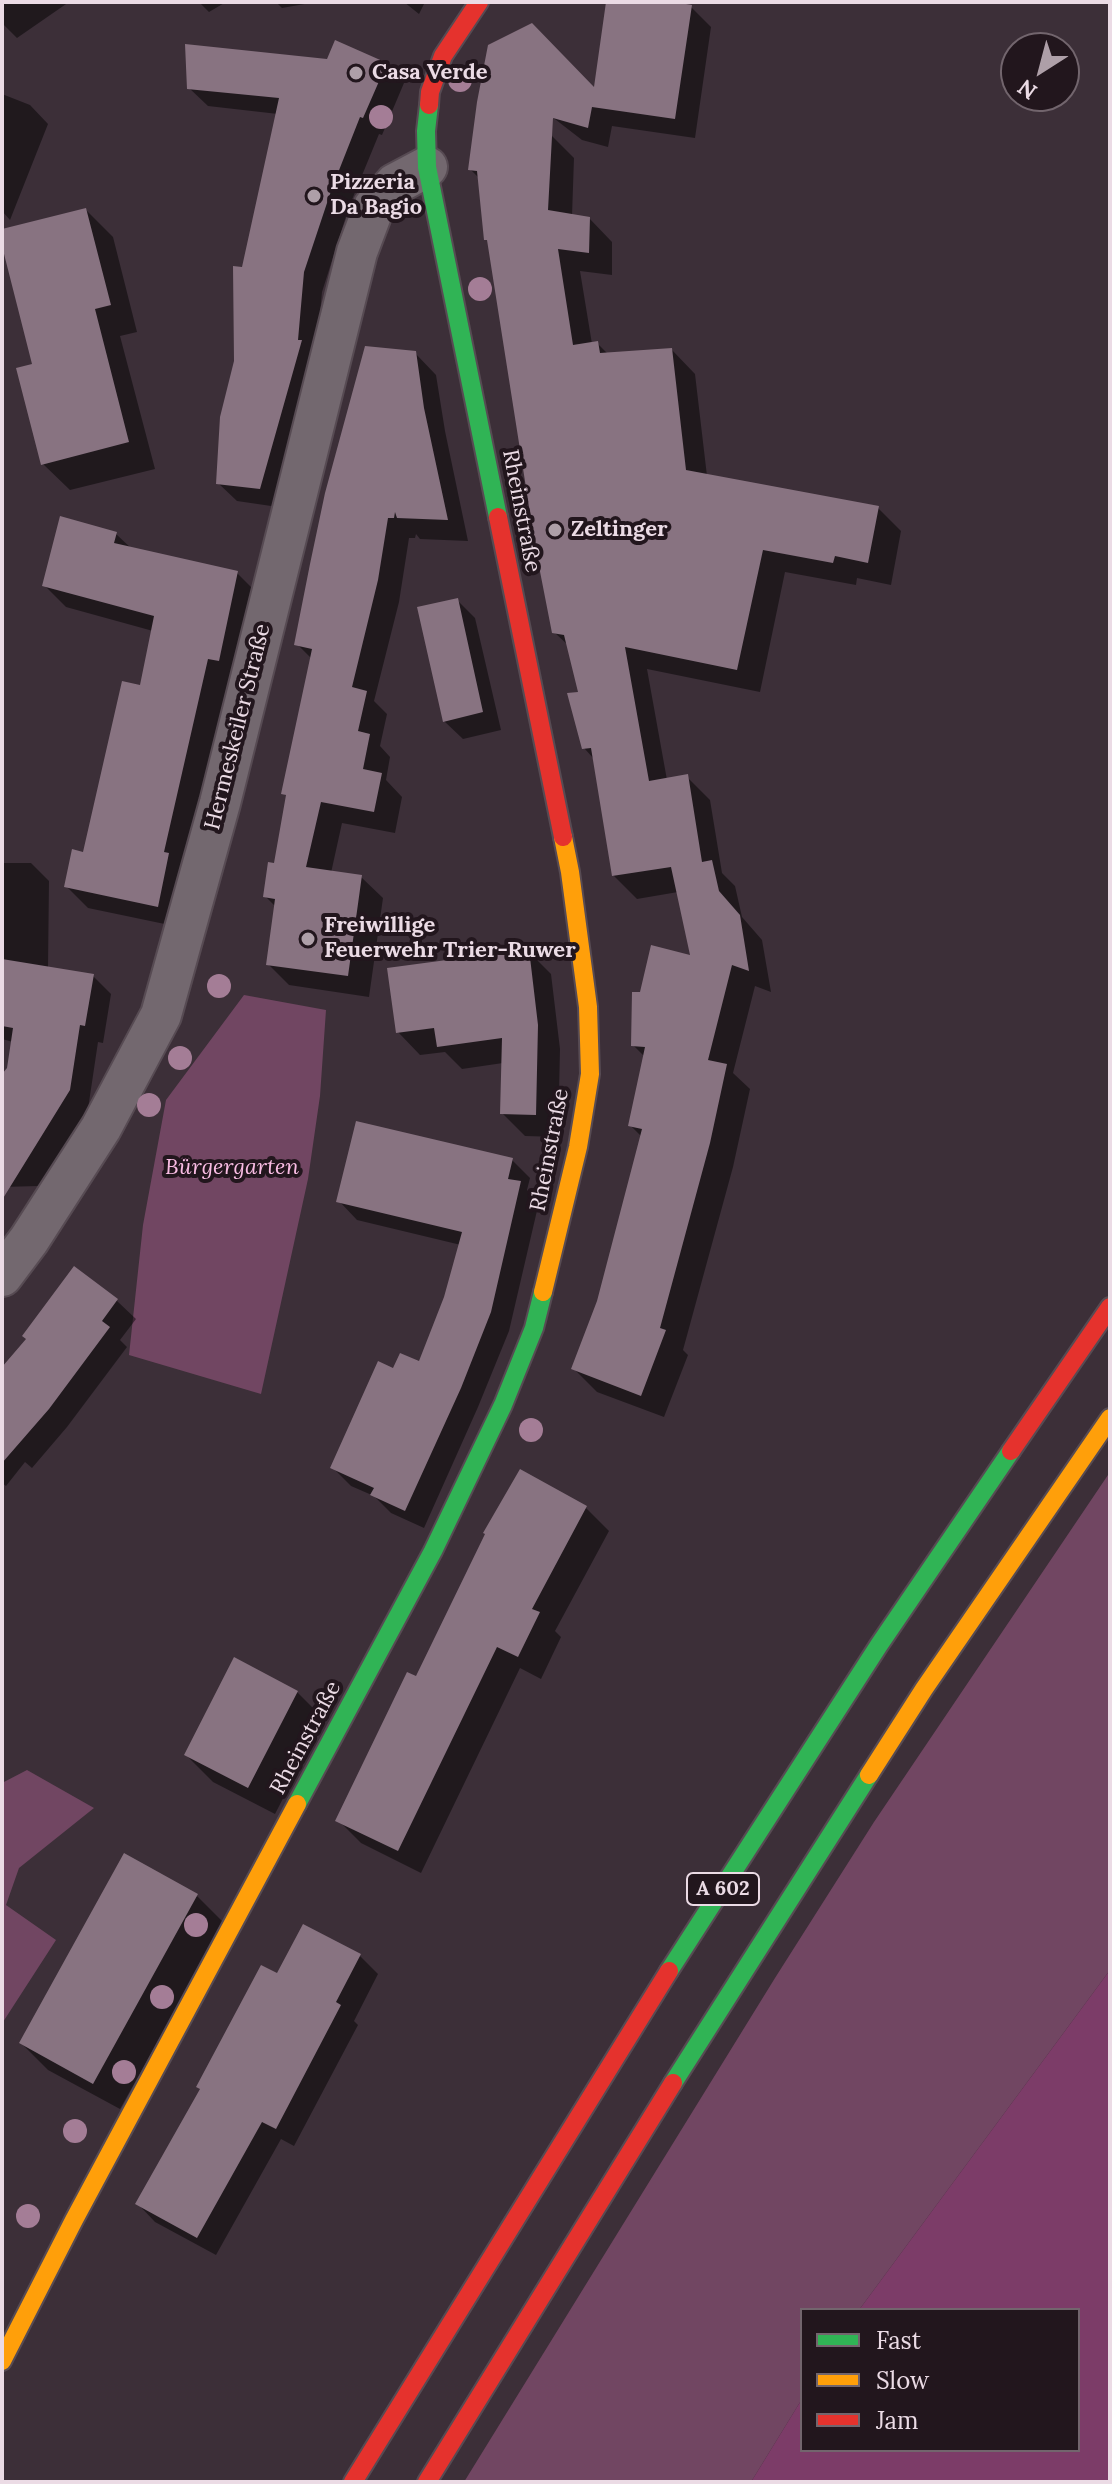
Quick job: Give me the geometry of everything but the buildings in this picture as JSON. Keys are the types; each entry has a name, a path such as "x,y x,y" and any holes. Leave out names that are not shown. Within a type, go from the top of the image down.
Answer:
{"main road":[{"name":"Rheinstraße","path":"2,2361 74,2220 433,1551 503,1405 534,1328 578,1147 590,1074 588,1020 570,872 427,167 426,131 430,92 443,56 479,2"},
{"name":"A 602","path":"353,2482 634,2026 854,1684 1110,1307"},
{"name":"A 602","path":"427,2482 681,2070 924,1689 1110,1418"}],"street":[{"name":"Hermeskeiler Straße","path":"2,1276 29,1240 101,1128 161,1015 220,803 357,252 374,207 395,184 427,167"}],"green space":[{"name":"Bürgergarten","path":"244,995 326,1010 320,1096 308,1179 261,1394 129,1355 143,1225 166,1100"},
{"path":"1110,1472 1110,1970 860,2308 800,2308 800,2402 751,2482 464,2482 775,1978 874,1822"},
{"path":"27,1770 94,1808 19,1868 6,1905 56,1940 2,2027 2,1783"}],"shaded area":[{"path":"1110,1970 1110,2482 751,2482 800,2402 800,2452 1080,2452 1080,2308 860,2308"}],"traffic: fast":[{"path":"429,105 427,167 498,517"},
{"path":"297,1804 433,1551 503,1405 534,1328 543,1292"},
{"path":"669,1971 879,1645 1011,1451"},
{"path":"673,2083 869,1775"}],"traffic: slow":[{"path":"543,1292 578,1147 590,1074 588,1007 563,837"},
{"path":"869,1775 924,1689 1110,1418"},
{"path":"2,2361 297,1804"}],"traffic: jam":[{"path":"429,105 430,92 443,56 479,2"},
{"path":"498,517 563,837"},
{"path":"1011,1451 1110,1307"},
{"path":"353,2482 669,1971"},
{"path":"427,2482 673,2083"}],"place":[{"name":"Casa Verde","path":"356,73"},
{"name":"Pizzeria Da Bagio","path":"314,196"},
{"name":"Zeltinger","path":"555,530"},
{"name":"Freiwillige Feuerwehr Trier-Ruwer","path":"308,939"}]}
